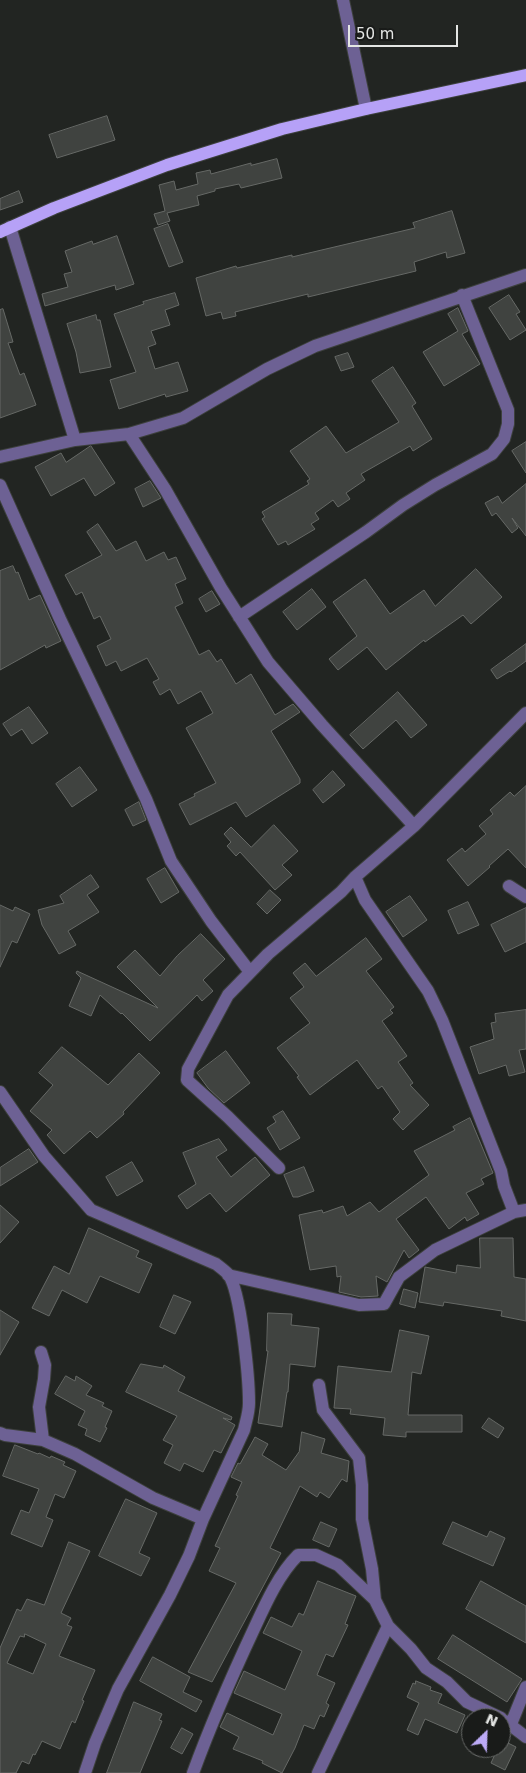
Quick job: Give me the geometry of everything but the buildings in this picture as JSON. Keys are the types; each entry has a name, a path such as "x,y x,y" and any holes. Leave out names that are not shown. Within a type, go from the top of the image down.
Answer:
{"main road":[{"path":"5,229 167,164 282,129 526,75"}],"street":[{"path":"343,0 366,109"},
{"path":"5,229 75,440"},
{"path":"0,457 75,440 129,434 183,418 267,369 315,346 526,275"},
{"path":"239,617 366,532 403,504 435,484 492,454 504,439 508,424 508,410 462,296"},
{"path":"129,434 165,489 221,588 268,662 322,725 414,826"},
{"path":"0,485 60,619 146,799 171,861 210,920 250,972"},
{"path":"280,1168 228,1117 186,1080 188,1069 228,995 268,954 414,826 526,713"},
{"path":"228,1275 359,1305 384,1304 399,1277 435,1250 520,1211 504,1186 501,1171 442,1020 428,991 384,930 365,900 355,877"},
{"path":"509,886 526,897"},
{"path":"0,1092 44,1156 91,1210 216,1264 228,1275 235,1290 247,1365 249,1404 244,1430 174,1587 118,1689 94,1742 84,1773"},
{"path":"41,1352 45,1365 39,1407 43,1440"},
{"path":"319,1386 323,1410 359,1458 362,1485 362,1519 372,1569 375,1600"},
{"path":"0,1433 43,1440 74,1454 153,1498 203,1519"},
{"path":"193,1773 212,1721 262,1612 290,1562 298,1555 316,1555 338,1565 375,1600 388,1626 411,1649 426,1668 447,1682 467,1702 479,1708"},
{"path":"318,1773 388,1626"},
{"path":"511,1710 526,1687"},
{"path":"511,1725 526,1737"}]}
